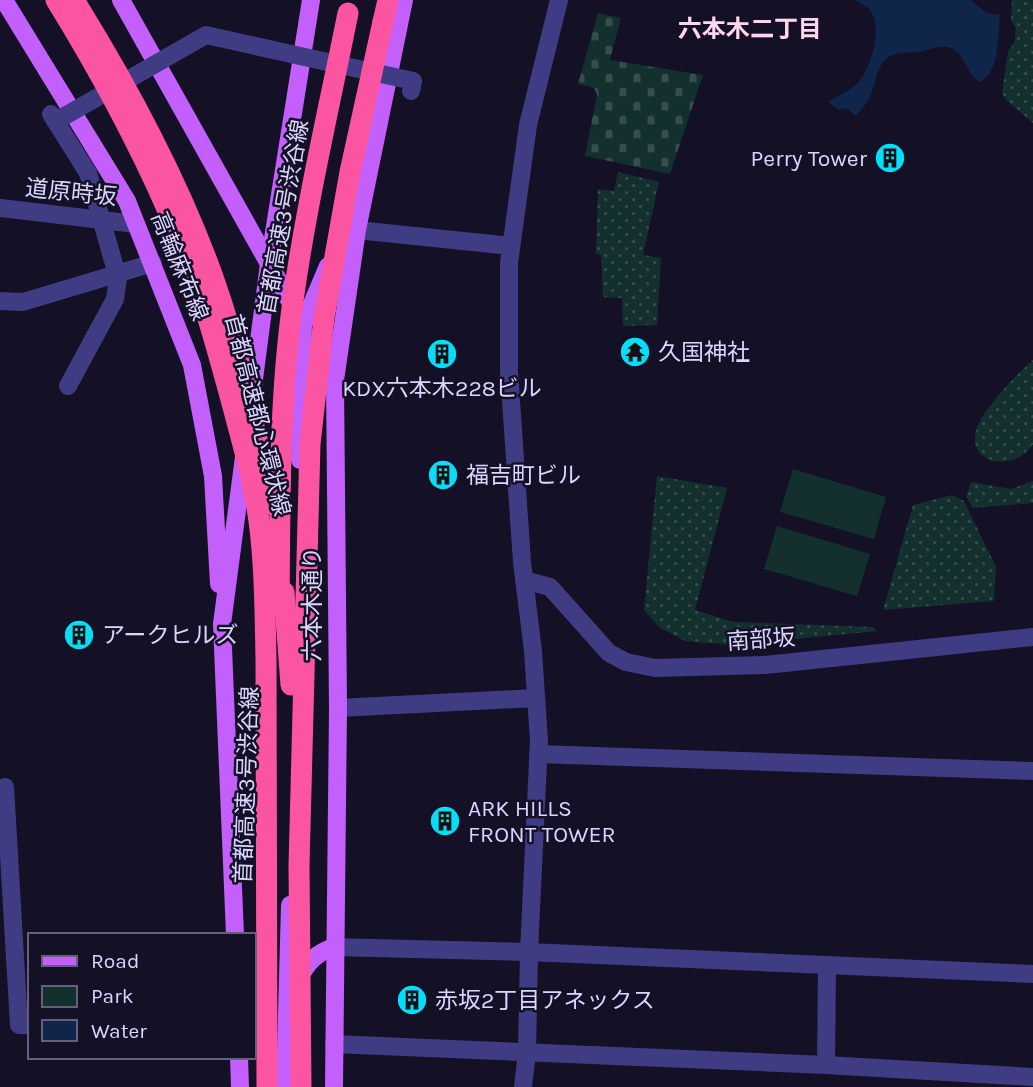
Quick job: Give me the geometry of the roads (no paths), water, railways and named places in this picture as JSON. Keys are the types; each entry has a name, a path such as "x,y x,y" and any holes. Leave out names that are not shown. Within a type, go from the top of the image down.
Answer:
{"highway":[{"name":"首都高速都心環状線","path":"56,0 93,60 169,212 197,284 247,462 258,519 265,588 267,1087"},
{"name":"首都高速都心環状線","path":"74,0 106,51 184,204 213,277 236,352 273,513 284,586 299,866"},
{"name":"首都高速3号渋谷線","path":"266,948 278,655 281,447 291,316 351,0"},
{"name":"首都高速都心環状線","path":"301,1087 299,866 310,444 326,305 350,172 388,0"}],"main road":[{"name":"高輪麻布線","path":"5,0 127,201 192,365 213,476 222,624"},
{"path":"121,0 335,380"},
{"path":"235,933 222,624 269,264 310,0"},
{"name":"六本木通り","path":"334,1087 338,708 335,380 357,230 404,0"},
{"path":"285,1087 303,324 368,173"},
{"path":"275,1087 275,1032 286,1002 307,964 319,952 334,947"},
{"path":"256,1018 276,1000 288,955"},
{"path":"239,1059 240,1087"}],"street":[{"path":"523,1087 527,1053 538,754 533,651 524,580 509,372 511,246 528,125 559,0"},
{"path":"68,386 115,299 117,278 88,173 53,118 206,35 414,81 411,91"},
{"name":"道原時坂","path":"0,208 136,224"},
{"path":"357,230 511,246"},
{"path":"0,301 23,302 153,263"},
{"name":"南部坂","path":"524,580 550,587 609,653 626,662 655,668 765,665 1033,637"},
{"path":"338,708 536,698"},
{"path":"538,754 1033,771"},
{"path":"5,787 19,1025 28,1025"},
{"path":"334,947 529,952 1033,974"},
{"path":"826,1065 827,966"},
{"path":"334,1044 826,1065 1033,1077"}],"water":[{"path":"855,0 971,0 986,13 1000,15 997,52 992,69 981,82 972,75 958,52 953,49 942,47 898,53 880,66 870,97 856,116 846,108 839,110 828,102 859,81 871,58 875,39 872,13"}],"place":[{"name":"Perry Tower","path":"890,158"},
{"name":"久国神社","path":"635,352"},
{"name":"KDX六本木228ビル","path":"442,354"},
{"name":"福吉町ビル","path":"443,475"},
{"name":"アークヒルズ","path":"79,635"},
{"name":"ARK HILLS FRONT TOWER","path":"445,821"},
{"name":"赤坂2丁目アネックス","path":"412,1000"}],"district":[{"name":"六本木二丁目","path":"750,29"}]}
